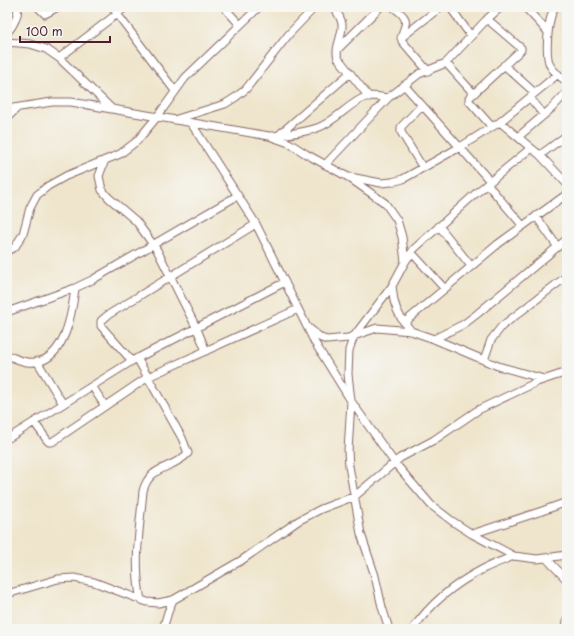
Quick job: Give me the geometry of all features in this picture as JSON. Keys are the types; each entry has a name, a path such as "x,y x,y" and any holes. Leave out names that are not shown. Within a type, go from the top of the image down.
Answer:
{"street":[{"path":"7,33 15,20 18,7"},
{"path":"38,7 45,14 58,7"},
{"path":"112,7 175,91"},
{"path":"59,58 126,7"},
{"path":"224,7 240,25"},
{"path":"7,251 15,247 23,234 30,208 37,195 48,186 66,176 120,154 137,141 157,117 185,78 259,7"},
{"path":"175,120 225,104 246,89 289,34 315,7"},
{"path":"334,7 341,20 342,26 341,38 336,54 369,97"},
{"path":"337,50 380,7"},
{"path":"393,7 404,18 406,24 401,38"},
{"path":"450,7 471,36"},
{"path":"325,165 388,98 419,74 446,63 487,19 501,7"},
{"path":"525,7 548,32"},
{"path":"555,7 549,21 548,62 551,67 567,82"},
{"path":"401,38 438,9"},
{"path":"487,19 521,48 520,52 469,98 469,101 492,127"},
{"path":"401,38 428,71"},
{"path":"7,42 30,44 46,49 59,58 111,109"},
{"path":"446,63 474,94"},
{"path":"504,65 532,95 544,115"},
{"path":"280,134 350,73"},
{"path":"348,177 381,183 403,179 460,147 500,122 558,74"},
{"path":"404,85 460,147 522,226"},
{"path":"518,137 544,115 567,92"},
{"path":"269,136 318,128 329,123 359,100 369,97 388,98"},
{"path":"7,109 52,102 71,102 269,136 289,143 348,177 385,203 397,220 400,228 405,262"},
{"path":"422,105 401,127 401,132 423,168"},
{"path":"7,118 16,108"},
{"path":"500,122 540,155 567,184"},
{"path":"191,123 256,224 307,326 351,401 394,462 432,505 452,521 472,534 514,556 529,559 547,559 567,555"},
{"path":"540,155 567,136"},
{"path":"390,629 382,608 375,576 361,534 349,466 348,451 351,401 348,374 349,350 354,336 392,286 405,262 412,253 440,226 531,148"},
{"path":"105,160 99,176 102,190 136,221 152,244 171,277 197,329 206,351"},
{"path":"405,322 498,244 567,194"},
{"path":"7,312 75,288 115,267 152,244 237,196"},
{"path":"536,216 558,246"},
{"path":"141,600 137,581 137,561 145,482 150,476 180,460 188,453 182,438 148,377 134,360 101,326 101,320 256,224"},
{"path":"440,226 471,266"},
{"path":"434,339 464,324 567,239"},
{"path":"412,253 444,288"},
{"path":"484,360 491,340 502,326 567,276"},
{"path":"7,439 11,435 134,360 197,329 285,282"},
{"path":"392,286 397,310 411,331"},
{"path":"7,355 28,362 37,361 52,355 58,348 70,320 75,288"},
{"path":"34,422 47,440 52,442 148,377 298,309"},
{"path":"307,326 321,338 327,340 342,339 377,328 411,331 498,366 544,379"},
{"path":"37,361 63,404"},
{"path":"7,594 58,579 74,578 94,582 141,600 158,603 173,600 242,560 298,521 321,509 355,496 394,462 434,440 478,410 544,379 567,372"},
{"path":"92,386 104,406"},
{"path":"472,534 567,502"},
{"path":"413,629 430,610 464,580 483,569 514,556"},
{"path":"547,559 567,580"},
{"path":"163,629 173,600"},
{"path":"566,629 567,620"}]}
